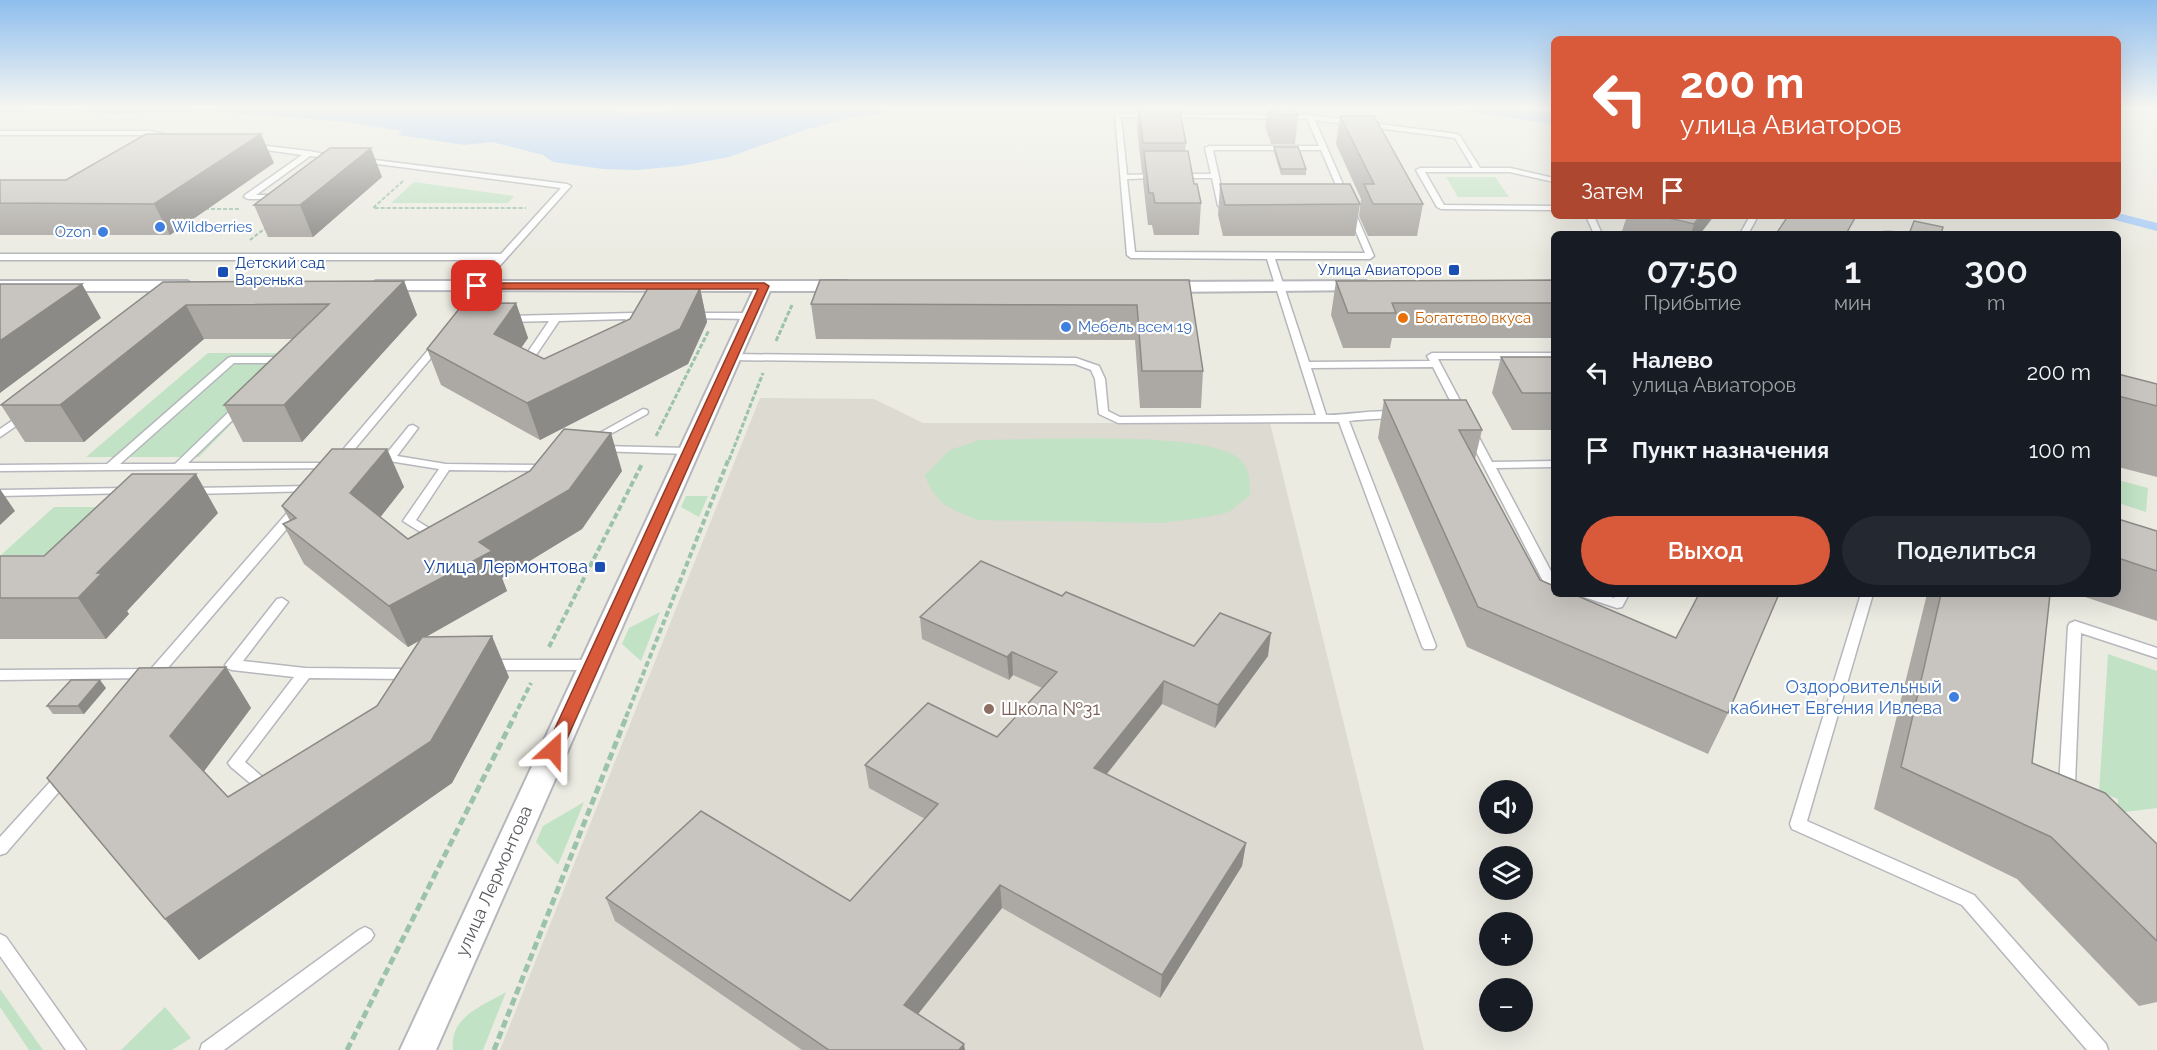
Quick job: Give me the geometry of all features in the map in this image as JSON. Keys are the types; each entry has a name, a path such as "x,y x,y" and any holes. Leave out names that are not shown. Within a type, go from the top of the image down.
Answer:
{"street":[{"path":"0,286 209,286"},
{"path":"360,286 866,286"},
{"name":"улица Лермонтова","path":"418,1050 764,286"},
{"path":"1137,286 1385,286"}],"lane":[{"path":"292,197 248,197 303,157"},
{"path":"335,164 344,158 337,157"},
{"path":"1122,157 1131,255 1370,256 1328,157"},
{"path":"1211,157 1222,206 1233,206"},
{"path":"1470,157 1478,170"},
{"path":"354,159 567,186 477,286"},
{"path":"1551,179 1510,170 1420,170 1441,207 1551,208"},
{"path":"1124,177 1216,176"},
{"path":"1337,206 1348,206"},
{"path":"1270,256 1322,418"},
{"path":"0,257 502,257"},
{"path":"621,335 633,316"},
{"path":"506,319 645,316"},
{"path":"680,316 750,316"},
{"path":"547,366 528,359 556,318"},
{"path":"140,690 443,338"},
{"path":"1551,356 1432,356 1455,413 1488,465 1548,579 1551,580"},
{"path":"731,357 1076,361 1095,368 1100,379 1103,412 1118,420 1343,419 1368,415 1414,414"},
{"path":"109,468 231,360 289,360 280,368"},
{"path":"1306,365 1436,364"},
{"path":"178,467 255,393"},
{"path":"0,434 38,405"},
{"path":"643,412 585,446 688,451"},
{"path":"1343,419 1429,646"},
{"path":"413,428 389,458 446,467 544,470"},
{"path":"1488,465 1551,464"},
{"path":"0,468 334,466"},
{"path":"446,467 409,520 446,542"},
{"path":"175,491 315,489"},
{"path":"0,493 140,491"},
{"path":"1597,597 1617,604 1621,597"},
{"path":"1866,597 1798,824 1968,900 2099,1050"},
{"path":"282,602 232,665 305,673 413,672 396,692"},
{"path":"2084,800 2067,786 2075,626 2157,653"},
{"path":"473,665 592,665"},
{"path":"0,675 156,673"},
{"path":"280,801 236,763 305,673"},
{"path":"0,848 70,769"},
{"path":"208,1050 365,935"},
{"path":"0,942 77,1050"}],"path":[{"path":"420,167 373,208 546,208"},
{"path":"196,209 243,209"},
{"path":"494,1050 790,306"}],"shaded area":[{"name":"Школа №31","path":"760,398 874,399 923,423 1270,423 1424,1050 500,1050"}],"green space":[{"path":"1446,177 1495,177 1509,197 1458,197"},
{"path":"414,182 514,196 508,203 391,203"},
{"path":"208,353 301,353 199,457 86,457"},
{"path":"1115,438 1191,443 1219,449 1238,458 1247,470 1250,495 1229,512 1162,523 978,520 952,509 938,499 925,475 950,450 980,440"},
{"path":"2121,481 2148,488 2146,512 2121,504"},
{"path":"686,496 708,496 699,517 681,507"},
{"path":"54,507 125,507 75,555 1,555"},
{"path":"660,612 641,661 622,644 629,628"},
{"path":"2108,654 2157,671 2157,808 2117,813 2118,799 2099,792"},
{"path":"584,802 558,865 536,842 543,826"},
{"path":"0,989 43,1050 29,1050 0,1007"},
{"path":"506,992 483,1050 453,1050 456,1029 462,1021 478,1008"},
{"path":"165,1007 191,1038 172,1050 121,1050"}],"water":[{"path":"546,157 729,157 680,166 637,170 603,169 553,162"},
{"path":"2121,214 2157,223 2157,231 2111,219 2121,219"}],"building":[{"path":"106,157 226,157 154,204 0,203 0,180 66,180"},
{"path":"318,157 360,157 300,205 254,205"},
{"path":"1145,157 1189,157 1194,184 1197,184 1201,203 1155,203 1153,193 1149,193"},
{"path":"1277,157 1302,157 1306,169 1281,169"},
{"path":"1360,157 1397,157 1423,204 1373,204 1364,184 1374,184"},
{"path":"1220,184 1350,184 1360,204 1225,205"},
{"path":"1673,219 1698,219 1694,224"},
{"path":"1786,219 1854,219 1848,231 1778,231"},
{"path":"1914,221 1943,227 1942,231 1910,231"},
{"path":"820,280 1189,280 1203,371 1142,371 1137,305 811,304"},
{"path":"1551,280 1551,303 1392,303 1396,313 1348,313 1336,281"},
{"path":"404,281 284,405 224,405 329,304 186,305 60,405 1,405 163,282"},
{"path":"0,284 82,284 0,341"},
{"path":"648,288 700,288 680,329 527,403 427,349 463,304 516,303 494,334 544,359 630,319"},
{"path":"1501,357 1551,357 1551,393 1522,393"},
{"path":"2121,375 2157,384 2157,406 2121,397"},
{"path":"1384,400 1466,400 1482,430 1459,430 1540,580 1551,585 1551,597 1580,597 1676,638 1697,597 1778,597 1728,713 1478,607"},
{"path":"564,429 611,433 569,490 479,542 492,551 389,606 283,524 296,518 282,506 332,449 387,449 350,493 408,539 530,471"},
{"path":"132,474 196,474 97,573 102,573 78,598 0,598 0,556 44,556"},
{"path":"2121,520 2157,531 2157,571 2121,559"},
{"path":"981,561 1062,596 1066,592 1194,646 1220,613 1271,633 1218,705 1164,681 1094,768 1246,843 1162,975 1000,885 904,1005 964,1044 959,1050 829,1050 606,898 701,811 850,901 938,804 865,765 928,703 997,737 1057,672 1012,652 1007,657 920,617"},
{"path":"1940,597 2050,597 2032,763 2105,793 2157,844 2157,941 2051,837 1901,767"},
{"path":"492,636 431,741 165,919 47,778 139,668 226,667 170,736 228,797 377,706 422,637"},
{"path":"71,680 100,680 78,706 47,706"}],"place":[{"name":"Wildberries","path":"160,227"},
{"name":"Ozon","path":"103,232"},
{"name":"Улица Авиаторов","path":"1454,270"},
{"name":"Детский сад Варенька","path":"223,272"},
{"name":"Богатство вкуса","path":"1403,318"},
{"name":"Мебель всем 19","path":"1066,327"},
{"name":"Улица Лермонтова","path":"600,567"},
{"name":"Оздоровительный кабинет Евгения Ивлева","path":"1954,697"},
{"name":"Школа №31","path":"989,709"}],"route":[{"path":"477,286 764,286 553,750"}]}
